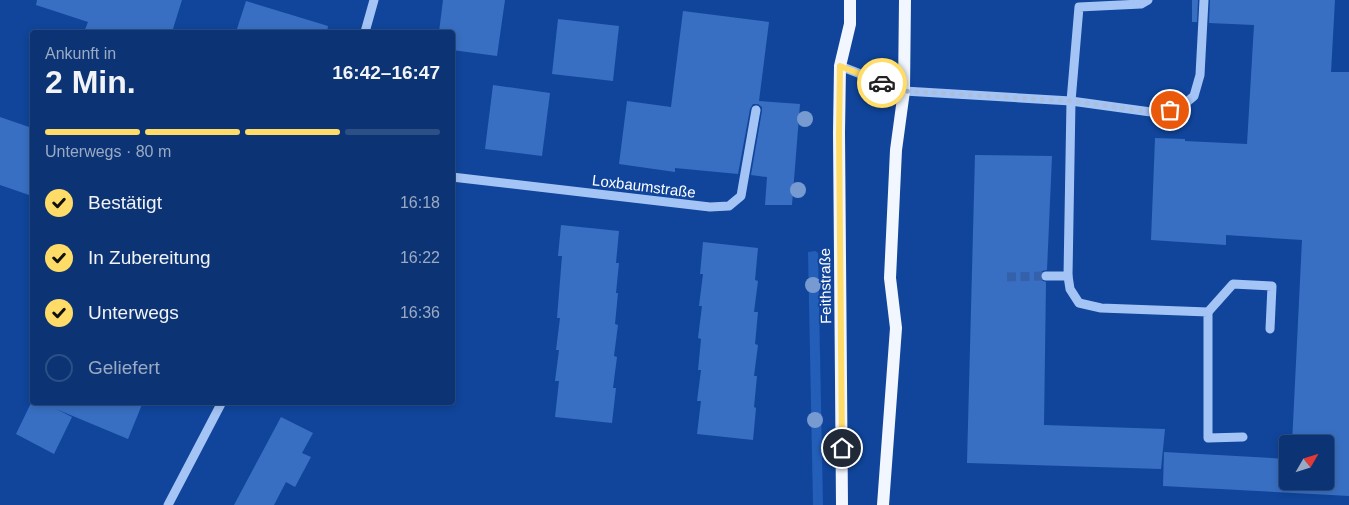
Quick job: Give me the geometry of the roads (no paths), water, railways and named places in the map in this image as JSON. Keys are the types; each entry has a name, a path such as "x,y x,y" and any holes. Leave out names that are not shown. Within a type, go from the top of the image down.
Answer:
{"main road":[{"name":"Feithstraße","path":"842,505 840,66 850,24 850,0"},
{"path":"883,505 896,328 890,278 896,150 904,91 905,0"}],"street":[{"path":"366,30 374,0"},
{"path":"1148,0 1142,4 1079,7 1072,101 1068,276 1070,289 1079,303 1101,308 1208,312"},
{"path":"840,66 904,91 1072,101 1158,113 1182,107 1194,96 1200,75 1204,0"},
{"name":"Loxbaumstraße","path":"455,177 710,207 729,206 741,196 756,110"},
{"path":"1046,276 1068,276"},
{"path":"1244,437 1208,438 1208,312 1233,284 1272,286 1270,329"},
{"path":"168,505 220,405"}],"tunnel":[{"path":"1007,277 1046,276"}]}
